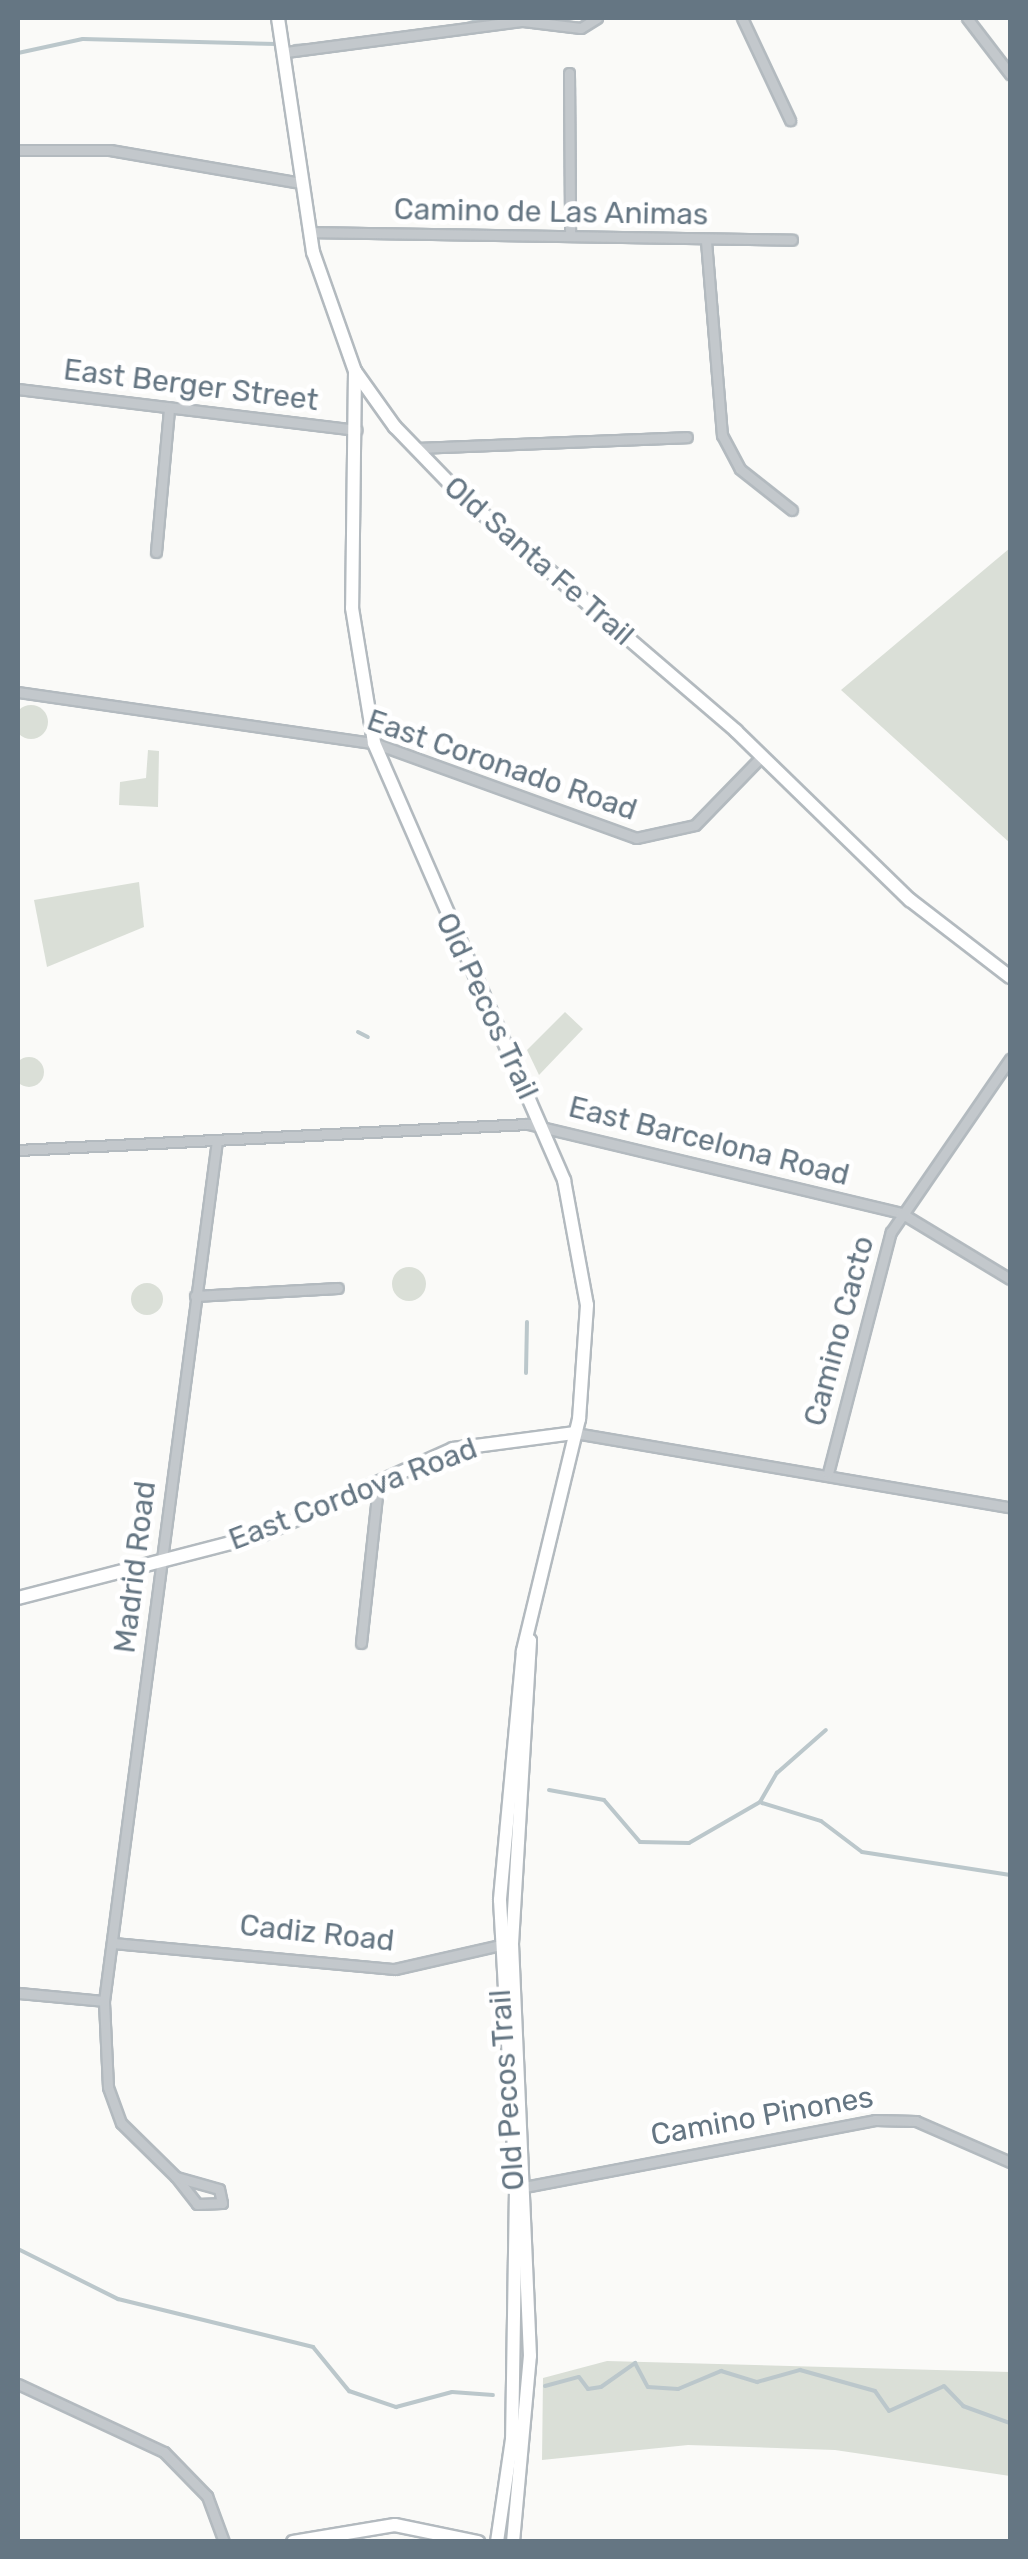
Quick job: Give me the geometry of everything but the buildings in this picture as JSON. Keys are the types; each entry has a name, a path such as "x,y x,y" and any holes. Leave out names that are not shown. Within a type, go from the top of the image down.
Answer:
{"main road":[{"name":"Old Santa Fe Trail","path":"278,18 286,52 309,232 356,371 395,427 762,756 910,900 1010,977"},
{"name":"Old Pecos Trail","path":"356,371 352,608 374,743 542,1126 580,1230 587,1330 576,1433 530,1642 505,1944 522,2186 528,2440 513,2542"},
{"path":"358,430 395,427"},
{"name":"East Cordova Road","path":"18,1598 262,1535 470,1444 576,1433"},
{"name":"Old Pecos Trail","path":"497,2542 512,2440 522,2186"},
{"path":"292,2542 396,2525 478,2542"}],"street":[{"path":"286,52 524,22 580,28 596,18"},
{"path":"742,18 790,120"},
{"path":"967,18 1010,74"},
{"path":"570,74 570,236"},
{"path":"18,150 110,150 302,183"},
{"name":"Camino de Las Animas","path":"309,232 792,240"},
{"path":"706,241 722,435 740,469 792,510"},
{"name":"East Berger Street","path":"18,389 358,430"},
{"path":"156,552 168,408"},
{"path":"414,448 686,437"},
{"name":"East Coronado Road","path":"18,692 374,743 578,823 654,839 695,825 762,756"},
{"name":"Camino Cacto","path":"828,1473 901,1213 1010,1059"},
{"name":"East Barcelona Road","path":"18,1150 542,1126 901,1213 1010,1279"},
{"name":"Madrid Road","path":"176,2177 132,2139 113,2105 104,2001 217,1140"},
{"path":"195,1296 338,1288"},
{"path":"576,1433 1010,1506"},
{"path":"361,1643 378,1486"},
{"name":"Cadiz Road","path":"113,1943 395,1969 505,1944"},
{"path":"18,1993 104,2001"},
{"name":"Camino Pinones","path":"522,2186 875,2120 916,2121 1010,2162"},
{"path":"176,2177 219,2189 222,2203 197,2204 176,2177"},
{"path":"18,2384 164,2452 207,2496 224,2542"}],"shaded area":[{"path":"1010,548 1010,843 841,690"},
{"path":"31,705 43,710 48,722 43,734 31,739 19,734 14,722 19,710"},
{"path":"148,750 159,751 158,807 119,805 120,782 146,778"},
{"path":"139,882 144,927 47,967 34,900"},
{"path":"565,1012 583,1029 539,1075 527,1050"},
{"path":"29,1057 43,1066 44,1072 35,1086 29,1087 15,1078 14,1072 23,1058"},
{"path":"409,1267 421,1272 426,1284 421,1296 409,1301 397,1296 392,1284 397,1272"},
{"path":"147,1283 158,1288 163,1299 158,1310 147,1315 136,1310 131,1299 136,1288"},
{"path":"607,2361 1010,2372 1010,2476 835,2450 688,2445 542,2460 543,2378"}],"waterway":[{"path":"467,24 485,18"},
{"path":"550,18 587,18"},
{"path":"18,53 83,39 276,44"},
{"path":"294,46 306,45"},
{"path":"358,1032 368,1037"},
{"path":"526,1373 527,1322"},
{"path":"549,1790 604,1800 640,1842 689,1843 760,1802 777,1773 826,1730"},
{"path":"762,1803 821,1821 862,1852 1010,1875"},
{"path":"18,2249 118,2299 313,2347 349,2391 396,2407 452,2392 493,2395"},
{"path":"545,2386 579,2377 588,2389 601,2387 635,2363 648,2387 678,2389 721,2371 757,2382 800,2370 875,2391 889,2411 944,2386 963,2406 1010,2423"}]}
